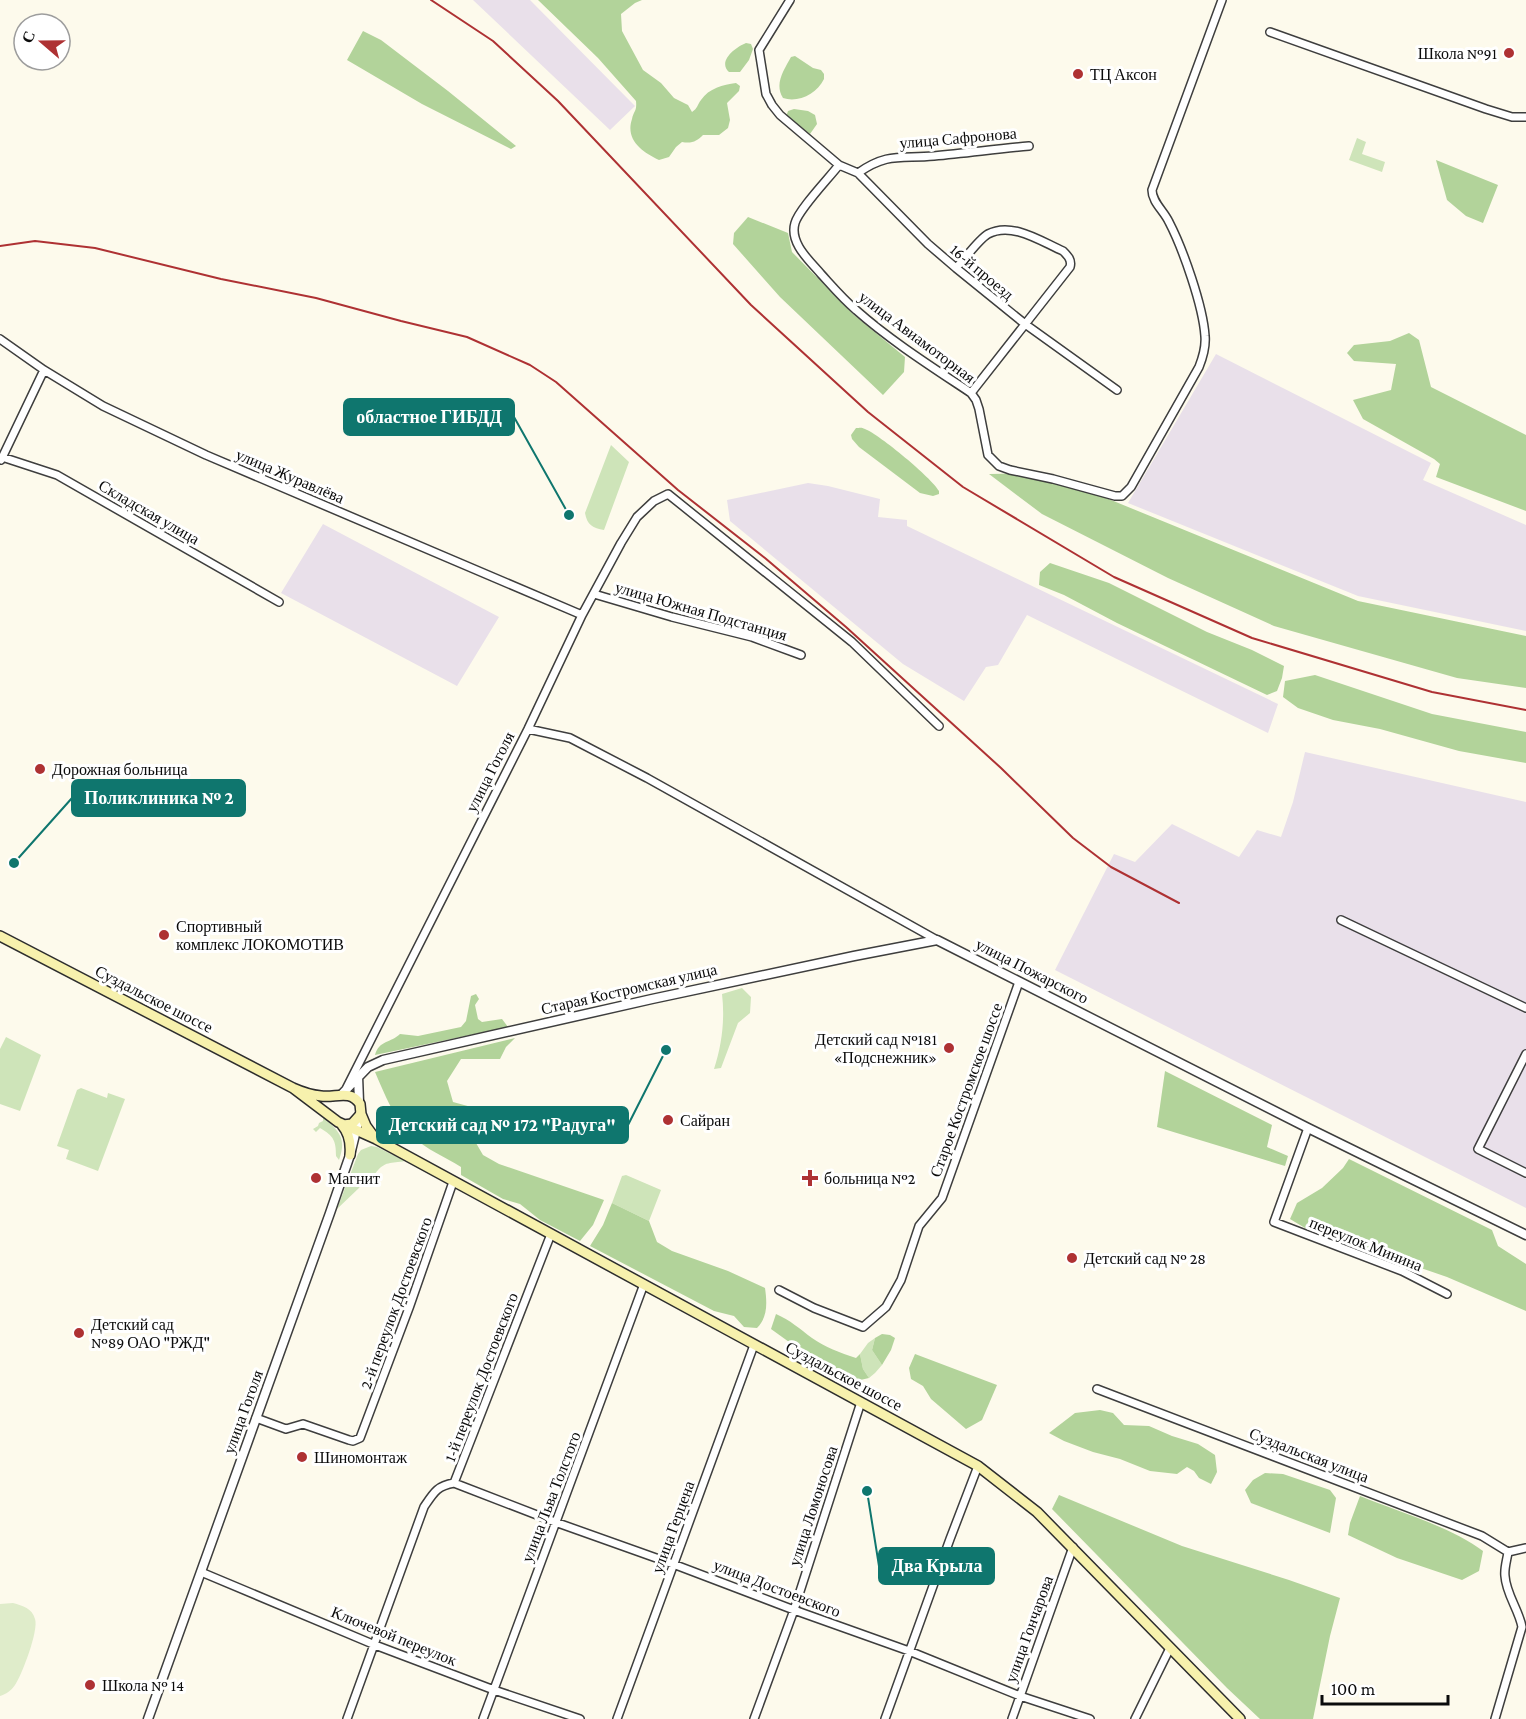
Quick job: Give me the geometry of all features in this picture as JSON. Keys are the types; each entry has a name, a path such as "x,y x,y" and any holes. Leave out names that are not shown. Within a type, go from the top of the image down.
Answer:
{"main road":[{"name":"Суздальское шоссе","path":"0,936 293,1088 317,1096 341,1095"},
{"name":"Суздальское шоссе","path":"293,1088 340,1123 375,1139 978,1466 1037,1512 1240,1719"},
{"path":"340,1123 352,1124 361,1114 359,1102 352,1096 341,1095 331,1107 333,1116 347,1131 350,1155"},
{"name":"Суздальское шоссе","path":"361,1114 375,1139"}],"street":[{"name":"16-й проезд","path":"790,0 759,50 766,94 780,115 839,165 858,173 956,268 1025,324 1117,390"},
{"name":"улица Авиамоторная","path":"839,165 795,223 795,236 800,249 855,310 919,359 971,393 980,409 988,455 999,466 1122,496 1131,487 1199,367 1204,354 1203,321 1192,281 1177,238 1153,197 1152,190 1222,0"},
{"path":"1270,32 1477,106 1512,117 1526,117"},
{"name":"улица Сафронова","path":"858,173 869,165 894,157 931,156 1029,146"},
{"path":"956,268 987,235 1013,230 1063,251 1070,257 1072,263 971,393"},
{"name":"улица Журавлёва","path":"0,339 44,370 103,406 206,455 582,615"},
{"path":"1,459 44,370"},
{"name":"Складская улица","path":"1,459 57,476 279,602"},
{"name":"улица Гоголя","path":"341,1095 528,729 582,615 637,517 654,501 668,494 852,642 939,726"},
{"name":"улица Южная Подстанция","path":"594,594 752,637 801,655"},
{"name":"улица Пожарского","path":"528,729 570,738 580,743 937,940 1308,1128 1526,1235"},
{"path":"1341,920 1526,1008"},
{"name":"Старая Костромская улица","path":"341,1095 358,1076 372,1065 384,1060 652,999 937,940"},
{"name":"Старое Костромское шоссе","path":"779,1290 814,1308 863,1327 886,1307 901,1280 919,1226 942,1198 1019,982"},
{"path":"1526,1054 1478,1149 1526,1173"},
{"name":"улица Гоголя","path":"359,1062 359,1102"},
{"name":"улица Гоголя","path":"148,1719 350,1155 361,1114"},
{"name":"переулок Минина","path":"1308,1128 1274,1222 1402,1271 1447,1294"},
{"path":"350,1155 353,1148 360,1142 375,1139"},
{"name":"2-й переулок Достоевского","path":"256,1418 286,1429 303,1424 349,1440 357,1440 363,1434 453,1182"},
{"name":"1-й переулок Достоевского","path":"347,1719 424,1507 434,1492 443,1485 454,1483 551,1234"},
{"name":"улица Льва Толстого","path":"483,1719 644,1284"},
{"name":"улица Герцена","path":"617,1719 754,1345"},
{"name":"Суздальская улица","path":"1097,1389 1482,1536 1508,1552"},
{"name":"улица Ломоносова","path":"754,1719 794,1610 861,1402"},
{"path":"885,1719 978,1466"},
{"name":"улица Достоевского","path":"454,1483 909,1651 1020,1695 1090,1719"},
{"name":"улица Гончарова","path":"1012,1719 1073,1547"},
{"path":"1496,1719 1524,1628 1504,1577 1504,1568 1508,1552 1526,1548"},
{"name":"Ключевой переулок","path":"201,1572 375,1645 494,1690 580,1719"},
{"path":"1135,1719 1170,1648"}],"shaded area":[{"path":"473,0 530,0 635,106 610,130"},
{"path":"1216,354 1431,463 1423,480 1526,525 1526,631 1358,596 1128,503"},
{"path":"808,483 880,499 878,517 907,520 907,526 1278,704 1268,733 1027,615 998,665 986,667 964,701 903,664 730,521 727,500"},
{"path":"323,524 499,617 457,686 281,593"},
{"path":"1305,752 1526,802 1526,1208 1055,970 1114,854 1135,862 1172,824 1239,857 1257,830 1281,837 1293,802"}],"green space":[{"path":"538,0 642,0 621,14 622,31 643,70 661,83 674,98 688,105 692,112 712,90 736,83 740,86 739,91 727,103 730,120 728,128 719,135 703,135 694,142 682,142 669,157 659,160 641,149 633,139 630,126 636,109 636,101 598,58"},
{"path":"363,31 381,40 516,146 511,149 422,104 347,60"},
{"path":"746,43 751,44 753,49 749,60 740,72 729,72 726,68 726,59 733,51"},
{"path":"795,56 813,68 821,70 824,79 817,89 807,96 795,99 783,98 779,88 781,77 791,57"},
{"path":"794,109 808,111 815,115 817,124 810,134 786,117 788,111"},
{"path":"1357,138 1366,142 1362,154 1385,162 1382,172 1349,160"},
{"path":"1436,160 1498,185 1483,223 1466,216 1447,200"},
{"path":"748,217 788,233 792,252 854,315 905,357 904,372 883,395 780,297 733,244 734,233"},
{"path":"1409,333 1419,340 1431,387 1526,435 1526,511 1436,477 1440,464 1434,459 1363,419 1353,400 1391,390 1396,364 1354,361 1347,353 1354,345 1390,341"},
{"path":"856,428 865,429 893,448 927,477 939,494 933,496 920,493 859,447 851,435"},
{"path":"611,445 629,462 604,530 591,525 585,513"},
{"path":"1045,473 1358,601 1526,636 1526,688 1457,678 1274,626 1168,578 1042,514 989,474"},
{"path":"1050,563 1109,583 1207,632 1284,666 1277,691 1267,695 1064,595 1039,585 1040,572"},
{"path":"1315,675 1432,714 1526,732 1526,763 1459,751 1380,729 1333,720 1298,708 1283,697 1285,681"},
{"path":"742,988 751,997 750,1013 738,1023 721,1068 714,1069 722,1032 722,994"},
{"path":"476,994 479,999 475,1005 478,1019 482,1022 502,1019 508,1027 375,1055 382,1044 400,1034 418,1036 461,1027 466,1021 471,996"},
{"path":"6,1037 41,1055 20,1111 0,1104 0,1049"},
{"path":"515,1038 506,1047 500,1059 461,1059 447,1081 453,1102 486,1111 476,1143 483,1155 499,1164 604,1200 593,1225 580,1241 540,1220 520,1204 503,1199 461,1175 461,1167 418,1141 395,1115 375,1072"},
{"path":"1165,1071 1272,1125 1267,1147 1288,1156 1285,1166 1157,1127"},
{"path":"81,1088 107,1098 108,1093 125,1099 98,1171 66,1159 69,1150 57,1146 77,1090"},
{"path":"323,1117 342,1140 339,1160 331,1136 320,1128 316,1132 313,1129 323,1121"},
{"path":"371,1146 405,1161 385,1165 375,1174 368,1175 359,1188 337,1209 358,1154 361,1150"},
{"path":"1349,1159 1492,1230 1498,1246 1526,1264 1526,1311 1447,1277 1305,1228 1290,1219 1297,1203 1322,1188"},
{"path":"626,1175 661,1190 649,1221 612,1203 622,1176"},
{"path":"612,1203 649,1221 657,1242 672,1251 728,1271 765,1288 765,1314 761,1324 757,1328 744,1327 734,1316 714,1311 590,1246 603,1225"},
{"path":"776,1314 827,1347 856,1358 860,1354 863,1369 869,1378 856,1381 796,1347 771,1329"},
{"path":"882,1334 895,1338 882,1365 872,1350 875,1338"},
{"path":"875,1338 872,1350 882,1365 869,1378 863,1369 860,1354"},
{"path":"915,1354 997,1385 982,1420 966,1429 931,1399 923,1386 911,1379 909,1368"},
{"path":"1100,1410 1113,1413 1124,1425 1149,1426 1198,1444 1215,1455 1217,1472 1211,1484 1199,1478 1187,1467 1177,1474 1150,1471 1120,1459 1093,1452 1049,1433 1075,1413"},
{"path":"1265,1473 1283,1474 1330,1490 1336,1498 1330,1533 1251,1503 1245,1490 1253,1480"},
{"path":"1059,1495 1182,1546 1340,1598 1313,1719 1260,1719 1052,1509"},
{"path":"1360,1496 1440,1527 1470,1542 1483,1551 1479,1571 1462,1580 1397,1558 1348,1535"},
{"path":"13,1603 24,1606 32,1612 36,1625 35,1633 18,1680 10,1691 0,1696 0,1604"}],"railway":[{"path":"431,0 493,41 558,101 751,305 868,412 963,487 1114,577 1252,638 1432,692 1526,710"},
{"path":"0,246 35,241 95,248 221,279 316,298 467,337 530,365 556,382 678,490 765,558 846,627 1001,768 1073,838 1111,867 1179,903"}],"place":[{"name":"Школа №91","path":"1509,53"},
{"name":"ТЦ Аксон","path":"1078,74"},
{"name":"областное ГИБДД","path":"569,515"},
{"name":"Дорожная больница","path":"40,769"},
{"name":"Поликлиника № 2","path":"14,863"},
{"name":"Спортивный комплекс ЛОКОМОТИВ","path":"164,935"},
{"name":"Детский сад №181 «Подснежник»","path":"949,1048"},
{"name":"Детский сад № 172 \"Радуга\"","path":"666,1050"},
{"name":"Сайран","path":"668,1120"},
{"name":"Магнит","path":"316,1178"},
{"name":"больница №2","path":"810,1178"},
{"name":"Детский сад № 28","path":"1072,1258"},
{"name":"Детский сад №89 ОАО \"РЖД\"","path":"79,1333"},
{"name":"Шиномонтаж","path":"302,1457"},
{"name":"Два Крыла","path":"867,1491"},
{"name":"Школа № 14","path":"90,1685"}]}
